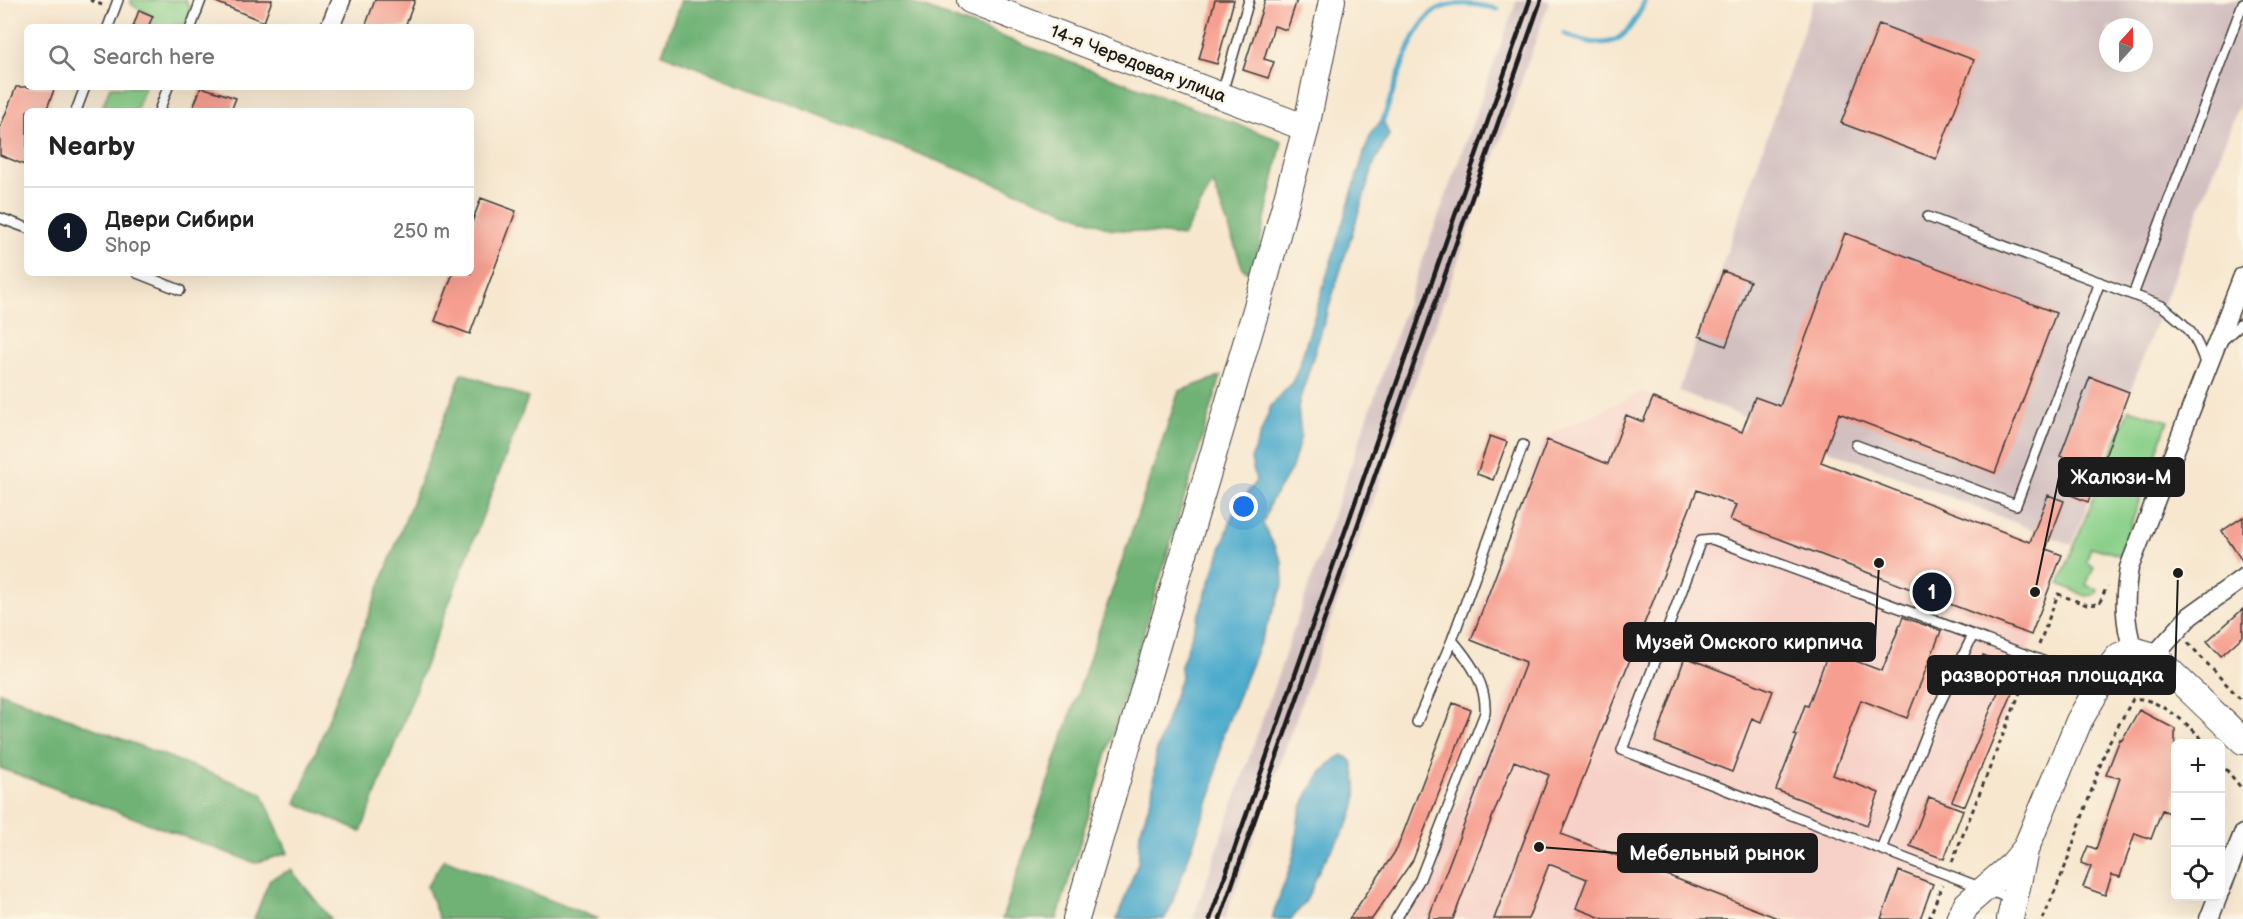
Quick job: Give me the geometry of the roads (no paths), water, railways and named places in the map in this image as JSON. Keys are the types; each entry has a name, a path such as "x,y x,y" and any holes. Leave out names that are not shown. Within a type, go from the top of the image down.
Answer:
{"main road":[{"name":"14-я Чередовая улица","path":"970,0 1306,128"},
{"path":"1076,919 1263,286 1306,128 1332,0"},
{"path":"2012,910 2026,848 2079,720 2119,656 2144,653 2243,741"},
{"path":"1959,919 1967,904 1986,889 2026,848"}],"street":[{"path":"331,24 341,0"},
{"path":"2243,276 2129,568 2123,600 2126,626 2144,653 2243,578"},
{"path":"2225,879 2243,834"},
{"path":"2209,919 2216,901"}],"lane":[{"path":"109,24 118,0"},
{"path":"192,24 201,0"},
{"path":"1221,96 1249,0"},
{"path":"2133,295 2243,3"},
{"path":"77,108 84,90"},
{"path":"160,108 167,90"},
{"path":"1928,217 2162,306 2187,325 2209,359 2243,322"},
{"path":"0,218 24,227"},
{"path":"145,276 180,290"},
{"path":"1856,445 2016,505 2100,282"},
{"path":"1417,722 1452,640 1523,445"},
{"path":"2012,910 1986,889 1622,750 1701,540 1712,539 2102,682"},
{"path":"1881,849 1935,713 1974,635"},
{"path":"1396,919 1420,879 1485,714 1486,699 1471,662 1452,640"}],"water":[{"path":"1383,120 1389,135 1374,164 1300,399 1298,407 1301,436 1292,468 1271,501 1263,524 1282,561 1283,586 1223,734 1213,789 1169,911 1164,919 1117,919 1138,863 1140,832 1152,796 1156,753 1181,677 1180,669 1233,514 1256,481 1251,459 1271,406 1291,384 1298,370 1364,153 1372,131"},
{"path":"1343,755 1352,761 1356,778 1355,805 1352,816 1321,867 1302,906 1291,919 1272,919 1292,862 1297,826 1305,800 1321,773 1335,759"}],"waterway":[{"path":"1565,34 1594,43 1615,40 1631,26 1645,0"},
{"path":"1383,120 1404,59 1428,17 1445,6 1460,4 1498,9"}],"railway":[{"path":"1210,919 1530,0"},
{"path":"1220,919 1541,0"}],"place":[{"name":"Музей Омского кирпича","path":"1879,563"},
{"name":"разворотная площадка","path":"2178,573"},
{"name":"Двери Сибири","path":"1932,592"},
{"name":"Жалюзи-М","path":"2035,592"},
{"name":"Мебельный рынок","path":"1539,847"}]}
